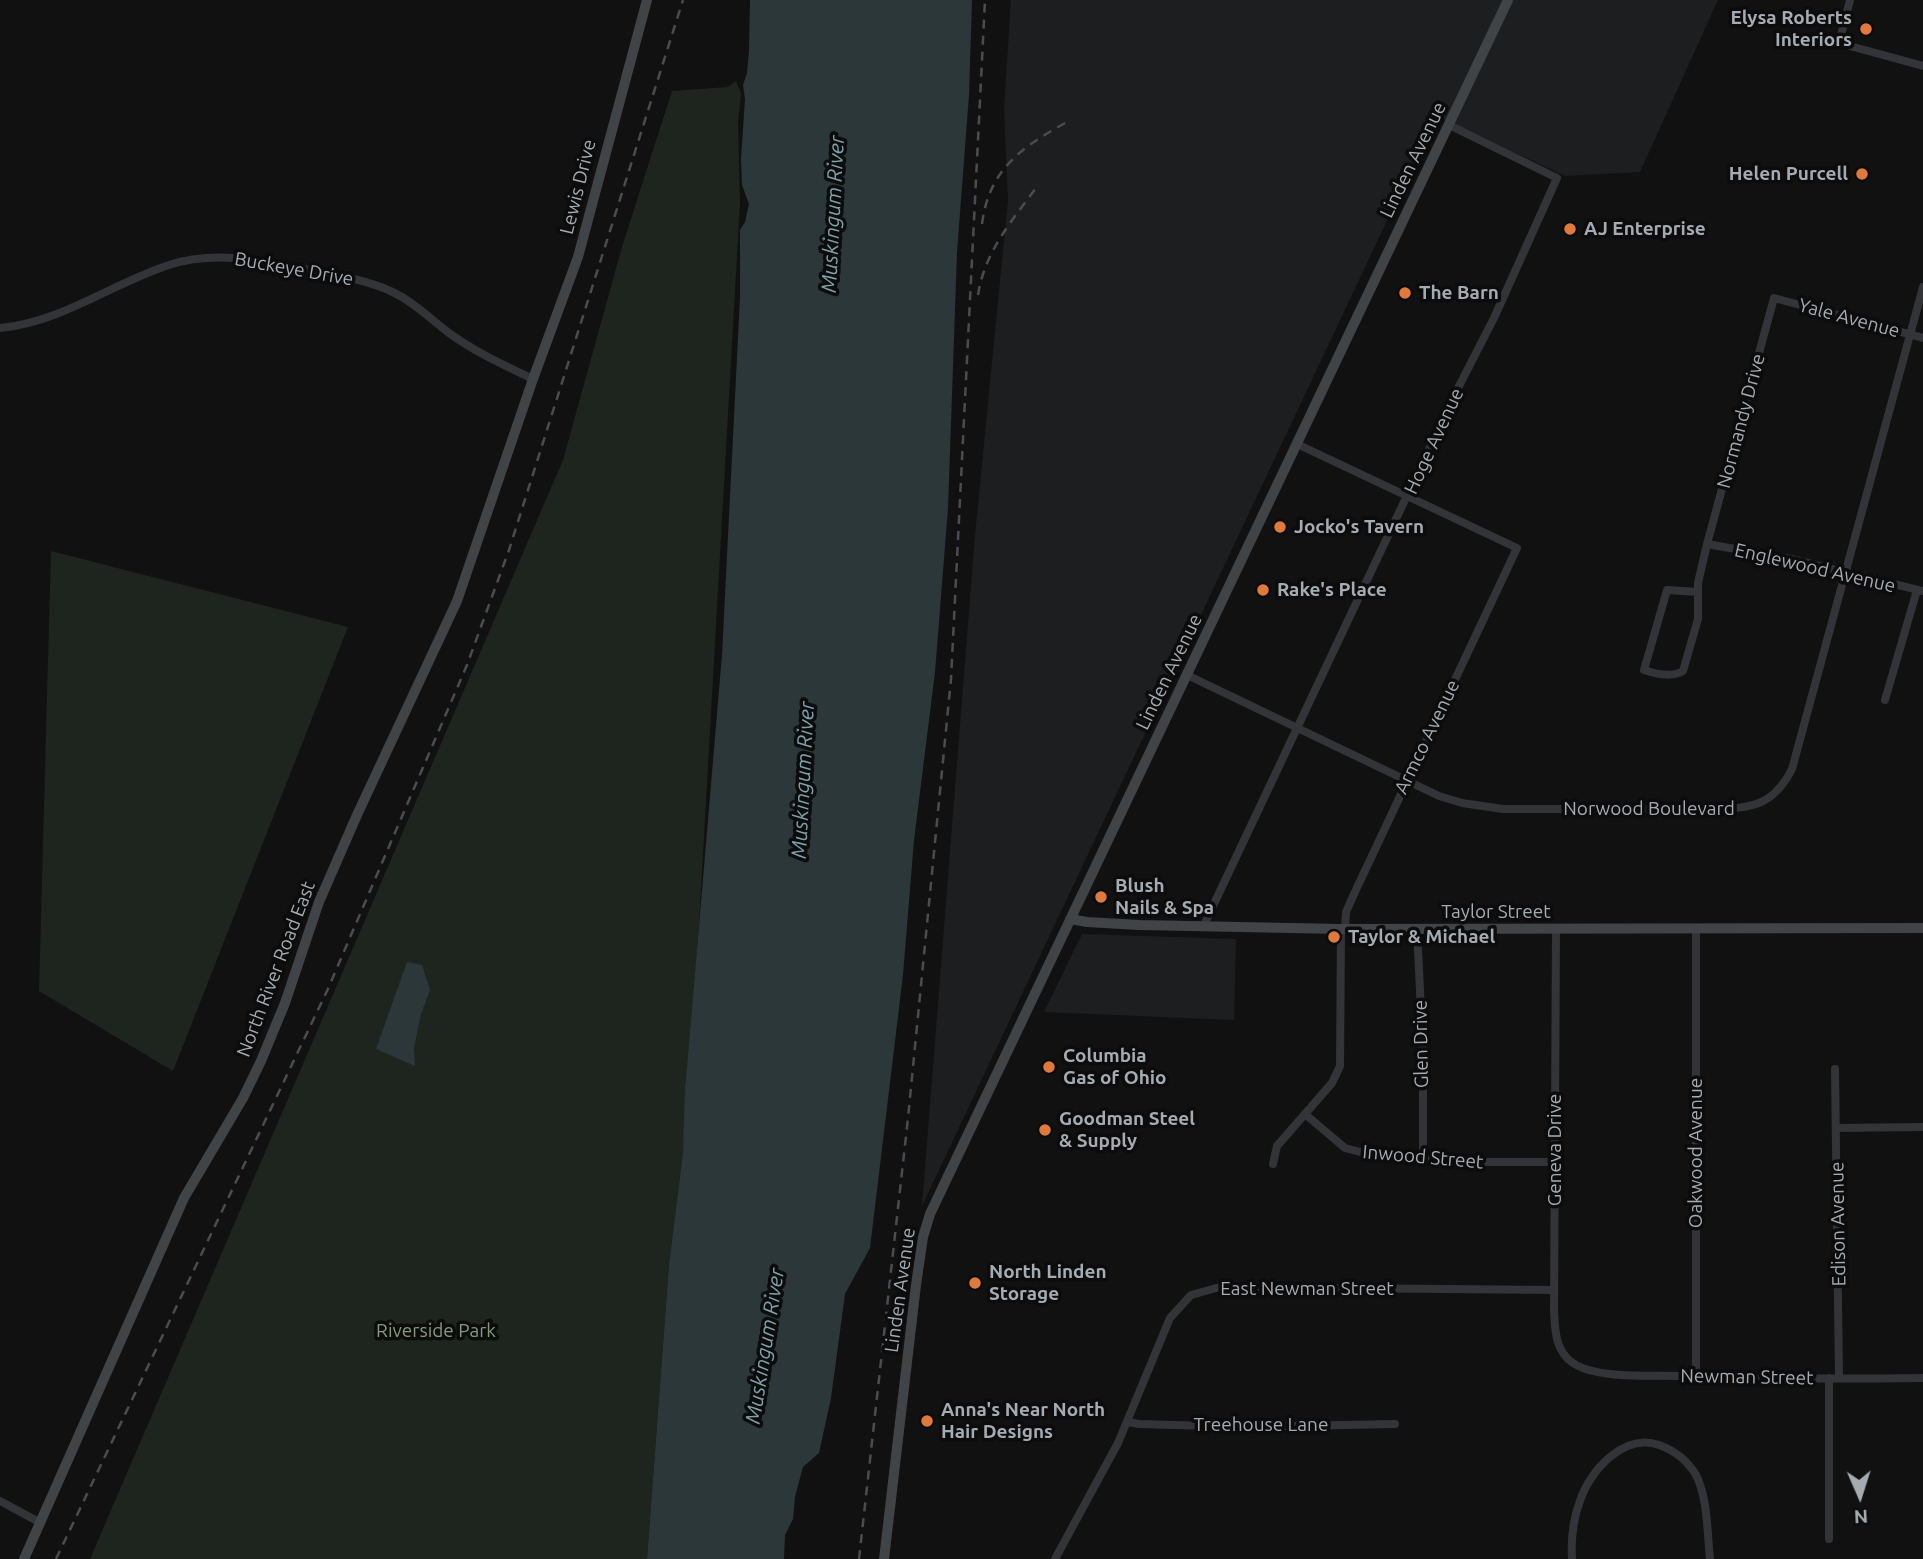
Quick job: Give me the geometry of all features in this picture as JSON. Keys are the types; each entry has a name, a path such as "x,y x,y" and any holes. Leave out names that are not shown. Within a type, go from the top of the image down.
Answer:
{"street":[{"name":"Lewis Drive","path":"533,379 586,232 647,0"},
{"name":"Linden Avenue","path":"884,1559 921,1249 930,1214 1508,0"},
{"path":"1850,0 1839,43 1923,66"},
{"name":"Hoge Avenue","path":"1203,927 1557,178 1449,125"},
{"name":"Buckeye Drive","path":"0,328 38,322 60,314 109,289 169,265 187,260 247,259 349,278 403,297 481,354 533,379"},
{"name":"Norwood Boulevard","path":"1187,675 1439,796 1462,803 1503,809 1725,809 1751,807 1768,800 1778,792 1792,769 1923,287"},
{"name":"Yale Avenue","path":"1774,298 1923,338"},
{"name":"Normandy Drive","path":"1698,592 1667,590 1644,670 1677,675 1683,671 1698,619 1698,592 1698,583 1707,544 1774,298"},
{"name":"North River Road East","path":"24,1559 184,1198 243,1098 271,1039 319,902 398,724 450,619 533,379"},
{"path":"1297,444 1408,496"},
{"name":"Armco Avenue","path":"1273,1164 1277,1146 1332,1083 1340,1066 1343,929 1346,912 1517,548 1408,496"},
{"name":"Englewood Avenue","path":"1707,544 1784,557 1920,590"},
{"path":"1885,700 1920,590"},
{"name":"Taylor Street","path":"1070,919 1203,927 1343,929 1923,928"},
{"name":"Oakwood Avenue","path":"1696,928 1696,1377"},
{"name":"Glen Drive","path":"1417,929 1423,1052 1423,1160"},
{"name":"Geneva Drive","path":"1556,930 1554,1290 1557,1342 1573,1363"},
{"name":"Edison Avenue","path":"1835,1069 1839,1378"},
{"name":"Inwood Street","path":"1305,1114 1350,1150 1423,1160 1482,1163 1555,1162"},
{"path":"1837,1128 1923,1127"},
{"name":"East Newman Street","path":"1055,1559 1128,1422 1170,1318 1186,1299 1202,1291 1232,1287 1554,1290"},
{"name":"Newman Street","path":"1573,1363 1595,1371 1619,1374 1923,1378"},
{"path":"1829,1378 1829,1539"},
{"name":"Treehouse Lane","path":"1128,1422 1243,1427 1395,1424"},
{"path":"1572,1559 1579,1501 1595,1473 1619,1451 1631,1445 1654,1444 1678,1453 1697,1477 1704,1507 1710,1559"},
{"path":"0,1501 39,1522"}],"shaded area":[{"path":"1011,0 1718,0 1640,172 1565,176 1441,118 1401,191 922,1206 975,535 1008,200 1004,109"},
{"path":"1082,934 1236,939 1234,1020 1044,1012"}],"green space":[{"name":"Riverside Park","path":"736,81 741,93 738,124 740,203 699,924 683,1152 669,1264 647,1559 90,1559 563,460 622,247 672,91 728,87"},
{"path":"51,551 348,627 173,1071 39,991"}],"water":[{"name":"Muskingum River","path":"750,0 972,0 969,95 957,252 948,508 935,672 914,840 903,975 870,1248 845,1294 831,1398 819,1453 803,1467 795,1497 793,1519 785,1535 784,1559 647,1559 669,1264 683,1152 685,1091 722,655 740,298 740,230 745,222 749,204 742,185 741,159 745,99 743,85 749,51"},
{"path":"407,962 422,965 430,990 421,1014 414,1048 415,1066 376,1049"}],"railway":[{"path":"56,1559 327,991 467,665 509,550 683,0"},
{"path":"859,1559 908,1118 951,679 985,0"},
{"path":"982,224 992,188 1000,174 1022,151 1067,122"},
{"path":"978,295 993,250 1038,185"}],"place":[{"name":"Elysa Roberts Interiors","path":"1866,29"},
{"name":"Helen Purcell","path":"1862,174"},
{"name":"AJ Enterprise","path":"1570,229"},
{"name":"The Barn","path":"1405,293"},
{"name":"Jocko's Tavern","path":"1280,527"},
{"name":"Rake's Place","path":"1263,590"},
{"name":"Blush Nails & Spa","path":"1101,897"},
{"name":"Taylor & Michael","path":"1334,937"},
{"name":"Columbia Gas of Ohio","path":"1049,1067"},
{"name":"Goodman Steel & Supply","path":"1045,1130"},
{"name":"North Linden Storage","path":"975,1283"},
{"name":"Anna's Near North Hair Designs","path":"927,1421"}]}
